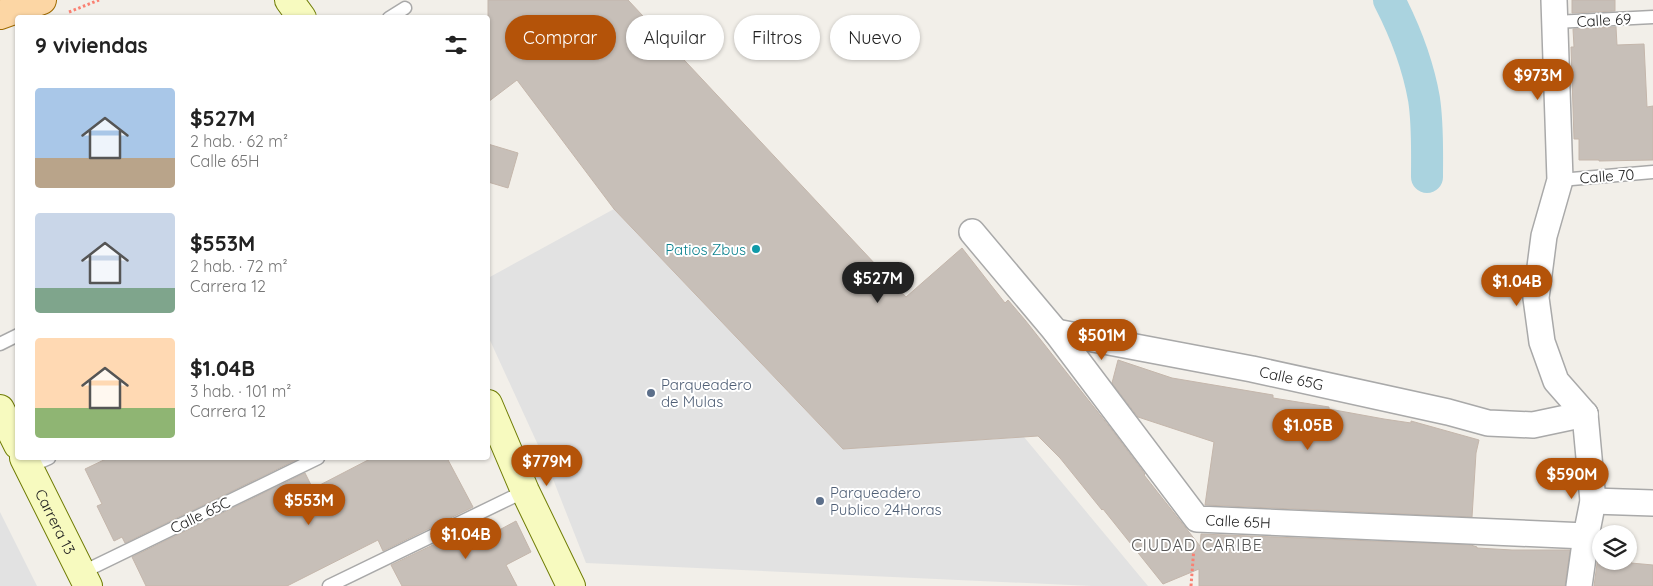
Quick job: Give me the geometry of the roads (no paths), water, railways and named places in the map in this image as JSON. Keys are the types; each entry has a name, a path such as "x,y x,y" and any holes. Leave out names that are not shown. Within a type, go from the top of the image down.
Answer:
{"main road":[{"path":"289,0 300,15"},
{"path":"0,15 53,7"},
{"path":"490,409 525,491 571,586"},
{"name":"Carrera 13","path":"0,410 15,434"},
{"name":"Carrera 13","path":"31,460 85,580"}],"street":[{"path":"1555,11 1560,180 1544,236 1536,298 1542,342 1556,381 1585,414 1593,501 1579,586"},
{"name":"Calle 65H","path":"972,232 1056,332 1197,519 1586,536"},
{"name":"Calle 65G","path":"1056,332 1252,369 1448,412 1488,423 1533,425 1585,414"},
{"path":"1593,501 1653,503"}],"lane":[{"path":"394,15 405,8"},
{"name":"Calle 69","path":"1555,11 1653,17"},
{"name":"Calle 70","path":"1560,180 1653,172"},
{"path":"0,344 15,336"},
{"name":"Calle 65C","path":"85,580 314,460"},
{"path":"329,586 525,491"}],"waterway":[{"path":"1389,0 1410,48 1424,99 1427,177"}],"place":[{"name":"Patios Zbus","path":"756,249"},
{"name":"Parqueadero de Mulas","path":"651,393"},
{"name":"Parqueadero Publico 24Horas","path":"820,501"}],"district":[{"name":"CIUDAD CARIBE","path":"1197,545"}]}
